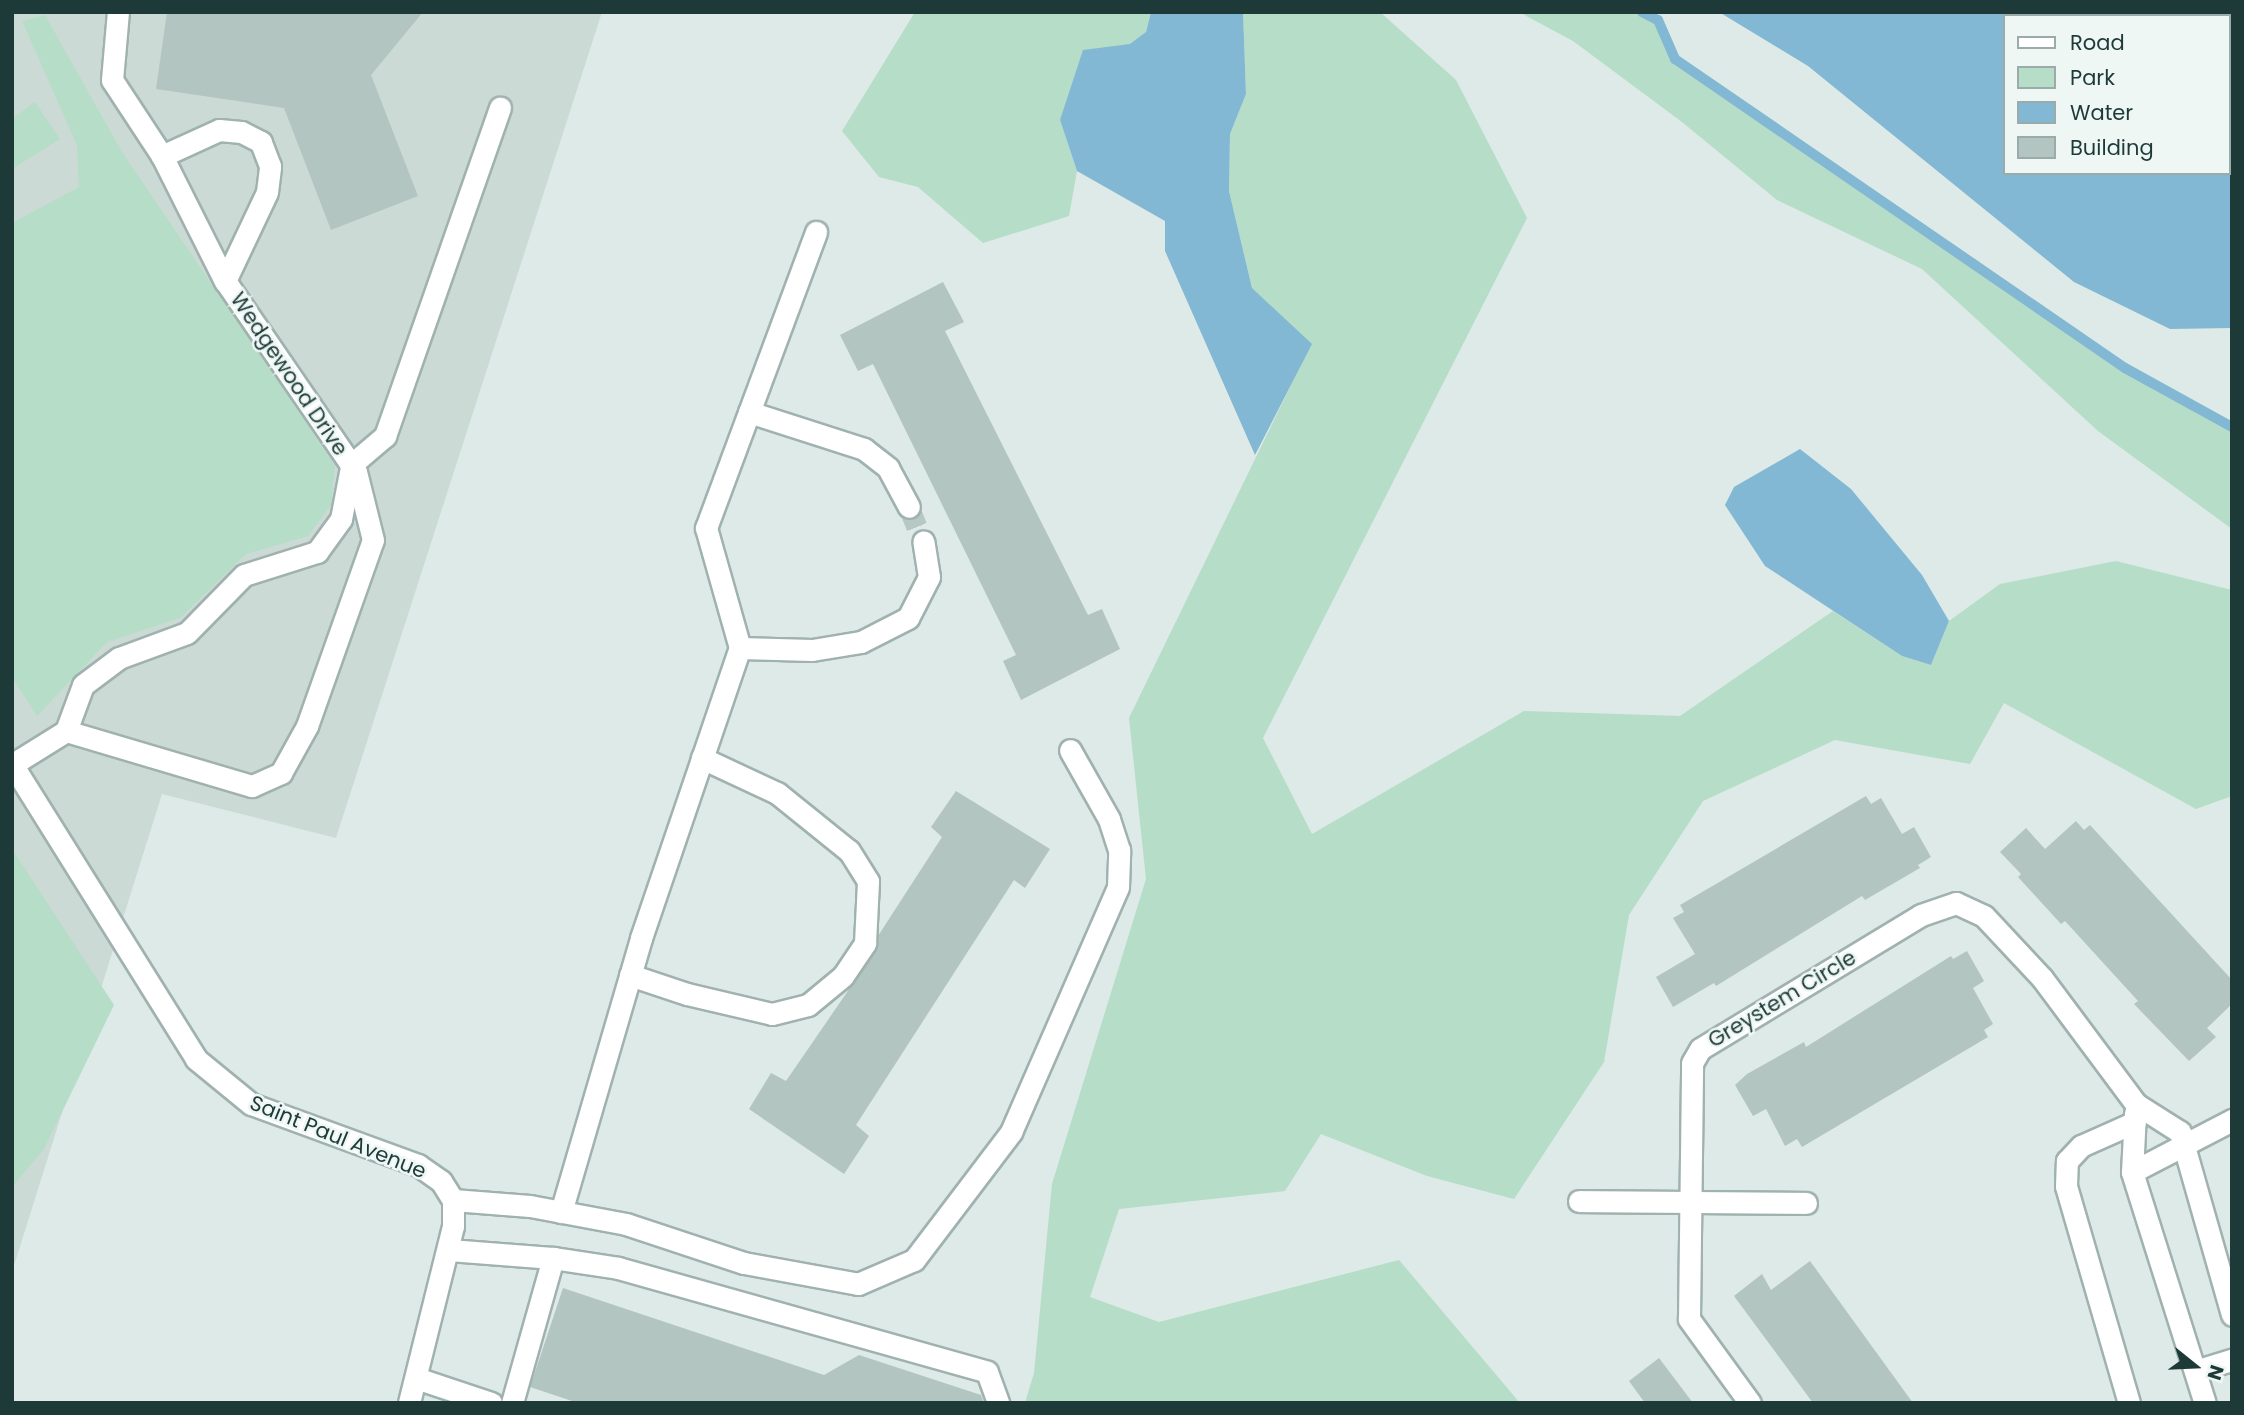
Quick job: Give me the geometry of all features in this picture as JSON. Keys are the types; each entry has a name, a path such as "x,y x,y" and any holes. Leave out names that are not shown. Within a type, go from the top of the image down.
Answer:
{"street":[{"path":"115,14 112,80 162,156 225,281"},
{"path":"351,465 384,436 500,108"},
{"name":"Wedgewood Drive","path":"162,156 219,130 241,132 261,142 270,166 267,191 225,281 351,465 373,540 307,726 281,773 252,786 66,731 83,685 119,659 187,634 244,576 317,552 341,519 351,465"},
{"path":"561,1212 630,975 740,648 706,528 817,232"},
{"path":"749,412 864,449 888,468 909,508"},
{"path":"740,648 812,650 848,644 908,618 929,577 923,541"},
{"path":"13,764 66,731"},
{"path":"410,1403 449,1250 453,1200 561,1212 626,1224 744,1263 859,1284 914,1260 1011,1132 1118,887 1119,850 1112,829 1070,750"},
{"path":"630,975 687,994 772,1014 808,1005 843,976 865,943 868,881 849,851 776,793 702,758"},
{"name":"Saint Paul Avenue","path":"13,764 196,1059 251,1104 418,1165 441,1181 453,1200"},
{"name":"Greystem Circle","path":"1750,1403 1689,1319 1689,1096 1692,1063 1700,1049 1921,915 1956,903 1984,916 2042,978 2135,1113 2180,1132 2232,1315"},
{"path":"2135,1113 2132,1172 2205,1403"},
{"path":"2129,1403 2066,1186 2067,1161 2081,1146 2135,1113"},
{"path":"2132,1172 2232,1120"},
{"path":"1578,1200 1806,1203"},
{"path":"449,1250 553,1258 618,1268 987,1373 998,1403"},
{"path":"512,1403 553,1258"},
{"path":"2195,1371 2232,1360"},
{"path":"416,1378 491,1403"}],"shaded area":[{"path":"12,12 602,12 336,838 162,794 12,1272"}],"green space":[{"path":"915,12 1151,12 1146,32 1060,120 1077,171 1069,216 983,243 918,187 879,177 842,131"},
{"path":"1243,12 1380,12 1456,80 1527,218 1263,738 1312,834 1524,711 1680,716 1833,611 1902,656 1931,665 1949,621 2000,584 2116,561 2232,590 2232,796 2196,809 2004,703 1970,764 1835,740 1703,801 1629,915 1604,1062 1514,1199 1427,1176 1321,1134 1285,1191 1119,1209 1090,1297 1159,1322 1399,1260 1520,1403 1025,1403 1034,1373 1052,1184 1146,879 1129,718 1311,344 1252,288 1229,191 1230,134 1246,94"},
{"path":"1519,12 1642,12 1658,20 1675,59 2124,368 2232,427 2232,529 2098,431 1922,269 1777,200 1682,122 1573,41"},
{"path":"45,15 122,152 335,466 331,505 308,536 246,554 180,618 107,642 37,716 12,677 12,223 79,187 77,145 22,21"},
{"path":"35,102 60,139 12,169 12,119"},
{"path":"12,849 114,1005 44,1149 12,1187"}],"water":[{"path":"1151,12 1243,12 1246,94 1230,134 1229,191 1252,288 1312,344 1255,455 1165,251 1165,221 1077,171 1060,120 1083,50 1130,44 1146,32"},
{"path":"1719,12 2232,12 2232,328 2170,329 2074,282 1808,66"},
{"path":"1800,449 1851,489 1922,575 1949,621 1931,665 1902,656 1765,566 1725,505 1734,487"}],"building":[{"path":"167,12 423,12 371,75 418,196 331,230 284,108 156,89"},
{"path":"943,282 964,322 945,331 1088,615 1102,609 1120,649 1021,700 1003,661 1016,655 873,364 858,371 840,335"},
{"path":"956,791 1050,849 1025,888 1014,880 856,1125 869,1136 844,1174 749,1109 771,1073 786,1081 876,950 878,936 942,837 931,827"},
{"path":"1866,796 1871,804 1881,798 1902,834 1914,827 1931,857 1918,865 1920,868 1865,900 1862,896 1716,986 1714,983 1673,1007 1656,977 1695,954 1673,918 1684,912 1680,905"},
{"path":"2076,821 2084,830 2090,825 2232,980 2232,1004 2207,1028 2216,1037 2189,1061 2134,1004 2138,1001 2065,921 2061,924 2018,877 2021,874 2000,852 2026,828 2045,849"},
{"path":"1967,951 1984,981 1973,988 1993,1024 1984,1030 1988,1037 1802,1147 1797,1139 1785,1146 1766,1109 1753,1116 1735,1085 1747,1074 1804,1042 1806,1047 1951,956 1953,959"},
{"path":"1810,1261 1913,1403 1813,1403 1734,1296 1762,1274 1771,1290"},
{"path":"563,1288 824,1375 859,1355 981,1395 984,1403 578,1403 530,1387"},
{"path":"1659,1358 1693,1403 1645,1403 1629,1381"}],"waterway":[{"path":"1642,12 1658,20 1675,59 2125,368 2232,427"}],"tunnel":[{"path":"909,507 923,541"}]}
